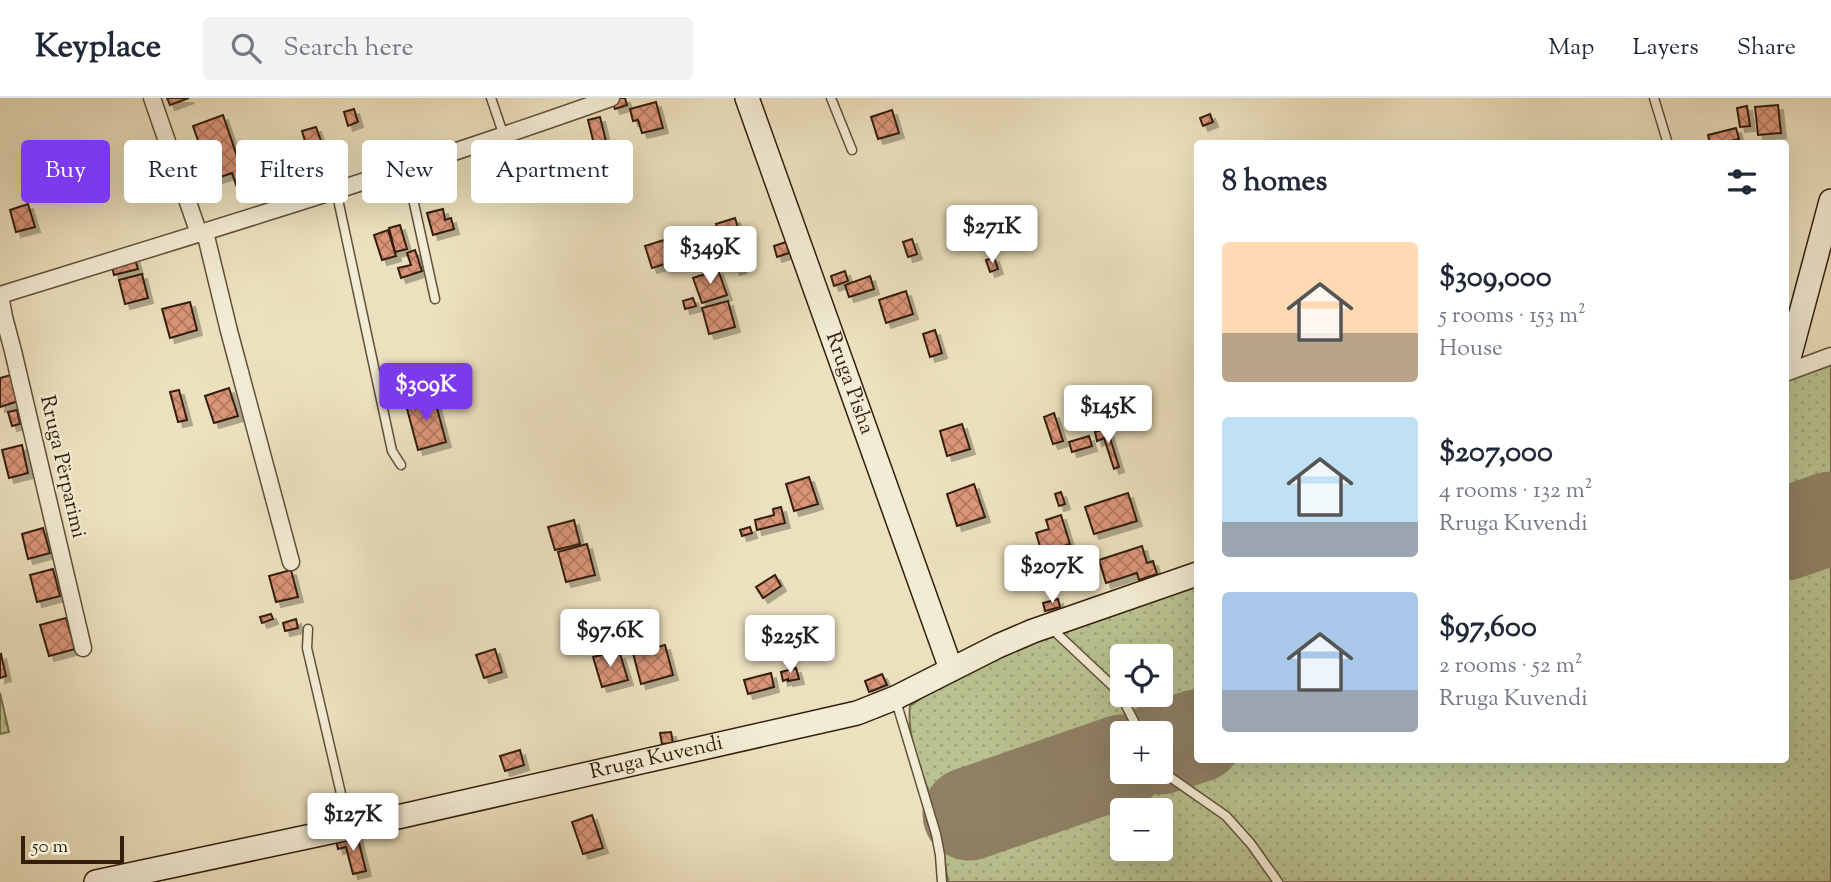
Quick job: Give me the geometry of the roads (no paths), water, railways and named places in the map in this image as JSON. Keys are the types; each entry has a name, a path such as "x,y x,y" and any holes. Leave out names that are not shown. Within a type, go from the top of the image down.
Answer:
{"street":[{"path":"152,98 202,233 291,562"},
{"name":"Rruga Përparimi","path":"457,151 611,98"},
{"name":"Rruga Pisha","path":"747,98 951,669"},
{"path":"1789,358 1831,201"},
{"name":"Rruga Përparimi","path":"83,648 0,295 295,203"},
{"path":"1789,372 1831,356"},
{"name":"Rruga Kuvendi","path":"96,882 349,828 857,713 927,683 998,646 1194,575"}],"lane":[{"path":"491,98 504,136"},
{"path":"831,98 852,150"},
{"path":"1654,98 1667,140"},
{"path":"339,203 392,452 401,465"},
{"path":"414,203 435,299"},
{"path":"1048,626 1119,692 1134,721"},
{"path":"308,629 307,648 349,828"},
{"path":"895,698 936,834 942,882"},
{"path":"1173,779 1226,816 1251,844 1278,882"}]}
